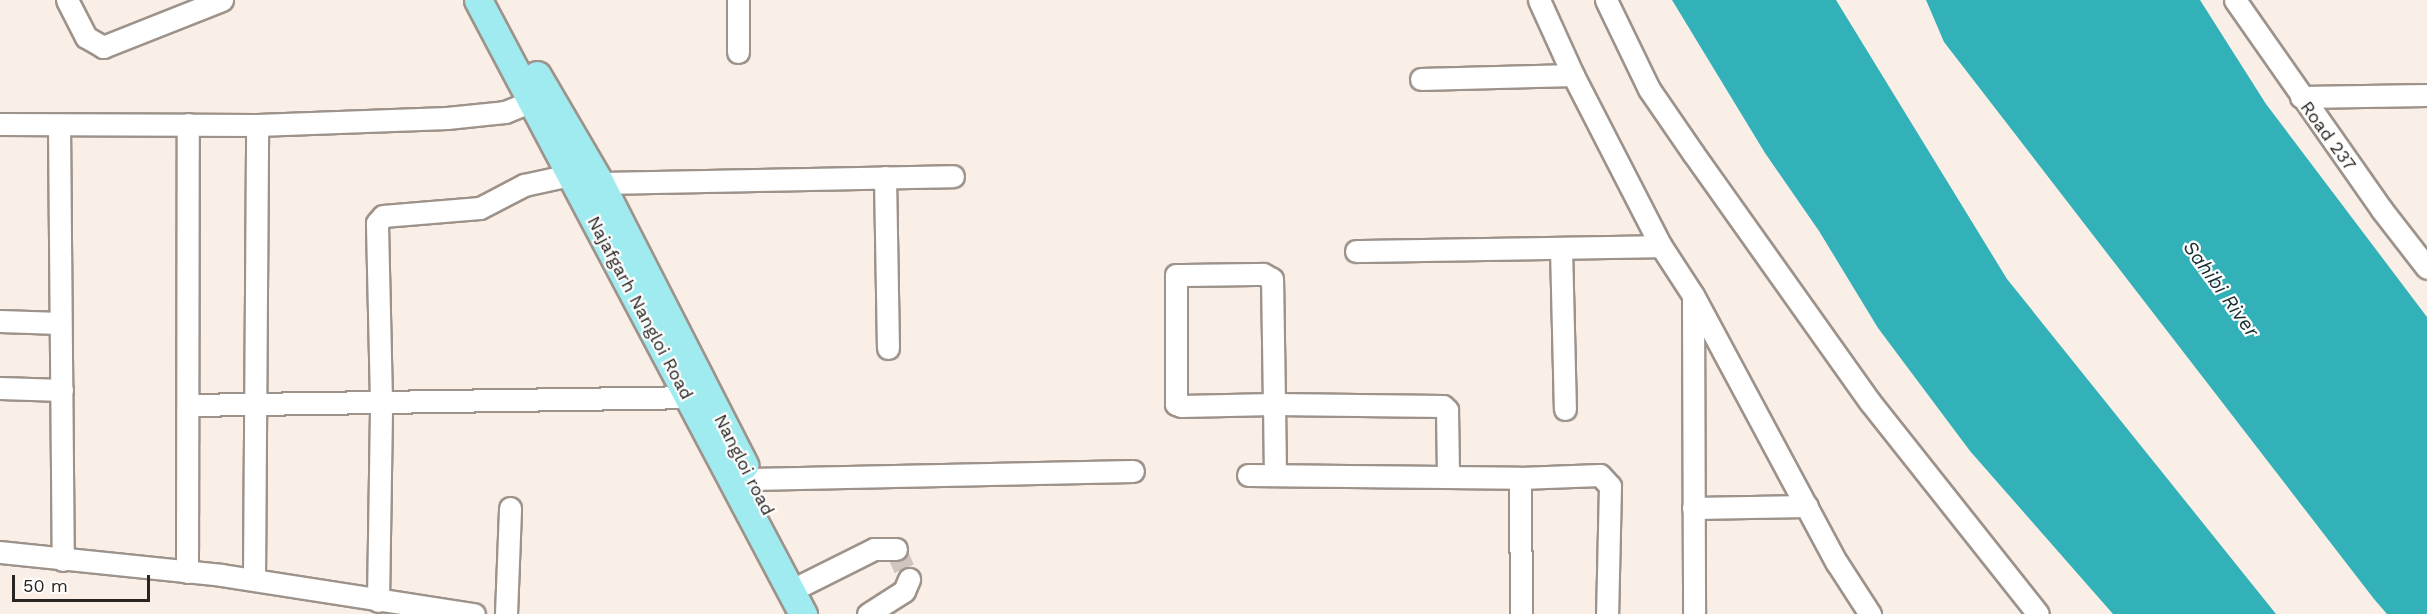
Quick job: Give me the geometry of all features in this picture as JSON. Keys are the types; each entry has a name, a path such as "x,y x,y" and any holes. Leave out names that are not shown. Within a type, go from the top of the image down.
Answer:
{"main road":[{"name":"Najafgarh Nangloi Road","path":"478,0 539,99 570,175 803,614"},
{"name":"Nangloi road","path":"497,0 539,99 600,183 820,614"}],"street":[{"path":"67,0 86,37 103,47 217,1"},
{"path":"738,0 738,52"},
{"path":"1539,0 1573,75 1661,246 1693,296 1807,506 1870,614"},
{"path":"1605,0 1649,89 1693,153 1870,402 2038,614"},
{"name":"Road 237","path":"2235,0 2301,97 2427,268"},
{"path":"1421,79 1573,75"},
{"path":"2301,97 2427,95"},
{"path":"0,124 257,125 473,117 539,99"},
{"path":"187,572 188,124"},
{"path":"59,125 63,560"},
{"path":"254,579 253,405 257,125"},
{"path":"378,600 381,401 376,228 380,219 480,208 524,185 570,175"},
{"path":"600,183 952,176"},
{"path":"885,177 888,348"},
{"path":"1356,251 1661,246"},
{"path":"1561,248 1565,409"},
{"path":"1275,475 1274,404 1272,279 1269,274 1173,276 1176,404 1274,404 1443,406 1447,410 1448,477"},
{"path":"1693,296 1694,614"},
{"path":"0,321 60,323"},
{"path":"0,388 62,390"},
{"path":"188,405 686,397"},
{"path":"751,479 1133,471"},
{"path":"1248,475 1520,478 1599,475 1610,486 1607,614"},
{"path":"1520,478 1521,614"},
{"path":"1693,508 1807,506"},
{"path":"506,614 510,508"},
{"path":"804,584 874,549 896,549"},
{"path":"0,552 254,579 474,614"},
{"path":"867,614 904,591 909,579"}],"water":[{"path":"1672,0 1836,0 2007,279 2276,614 2113,614 1970,451 1878,328 1819,231 1765,153"},
{"name":"Sahibi River","path":"1926,0 2200,0 2266,104 2427,317 2427,614 2387,614 2374,599 1944,42"}],"tunnel":[{"path":"896,549 909,579"}]}
